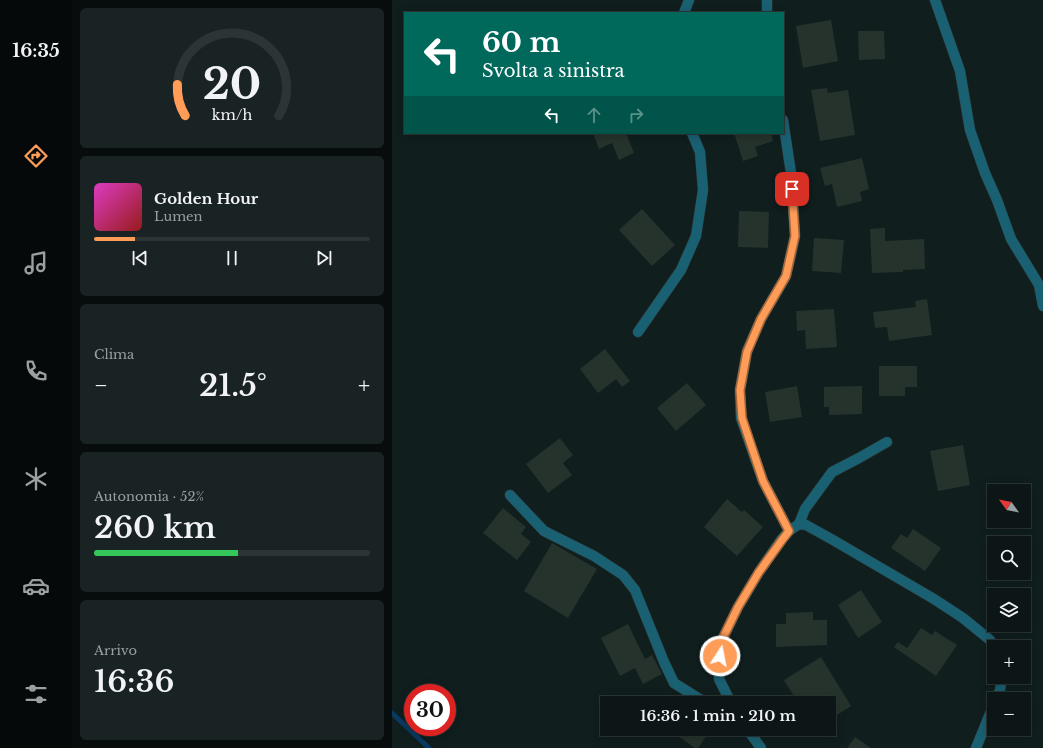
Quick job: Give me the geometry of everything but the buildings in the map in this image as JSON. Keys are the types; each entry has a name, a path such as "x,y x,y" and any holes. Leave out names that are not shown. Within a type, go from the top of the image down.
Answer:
{"street":[{"path":"684,12 689,0"},
{"path":"767,0 767,12"},
{"path":"935,0 960,72 970,130 985,173 1011,238 1039,285 1043,306"},
{"path":"784,127 791,173 795,236 786,276 761,319 747,352 740,390 742,418 763,481 789,531"},
{"path":"638,332 681,270 696,236 702,190 700,152 692,134"},
{"path":"728,696 719,679 720,644 738,607 759,572 789,531 799,524 805,509 832,472 887,442"},
{"path":"510,495 544,531 594,556 624,575 635,590 674,683 695,696"},
{"path":"799,524 806,525 934,598 963,618 990,640"},
{"path":"976,748 987,721"},
{"path":"752,736 761,748"}],"waterway":[{"path":"392,713 429,748"}],"route":[{"path":"720,656 720,644 738,607 759,572 789,531 763,481 742,418 740,390 747,352 761,319 786,276 795,236 792,189"}]}
